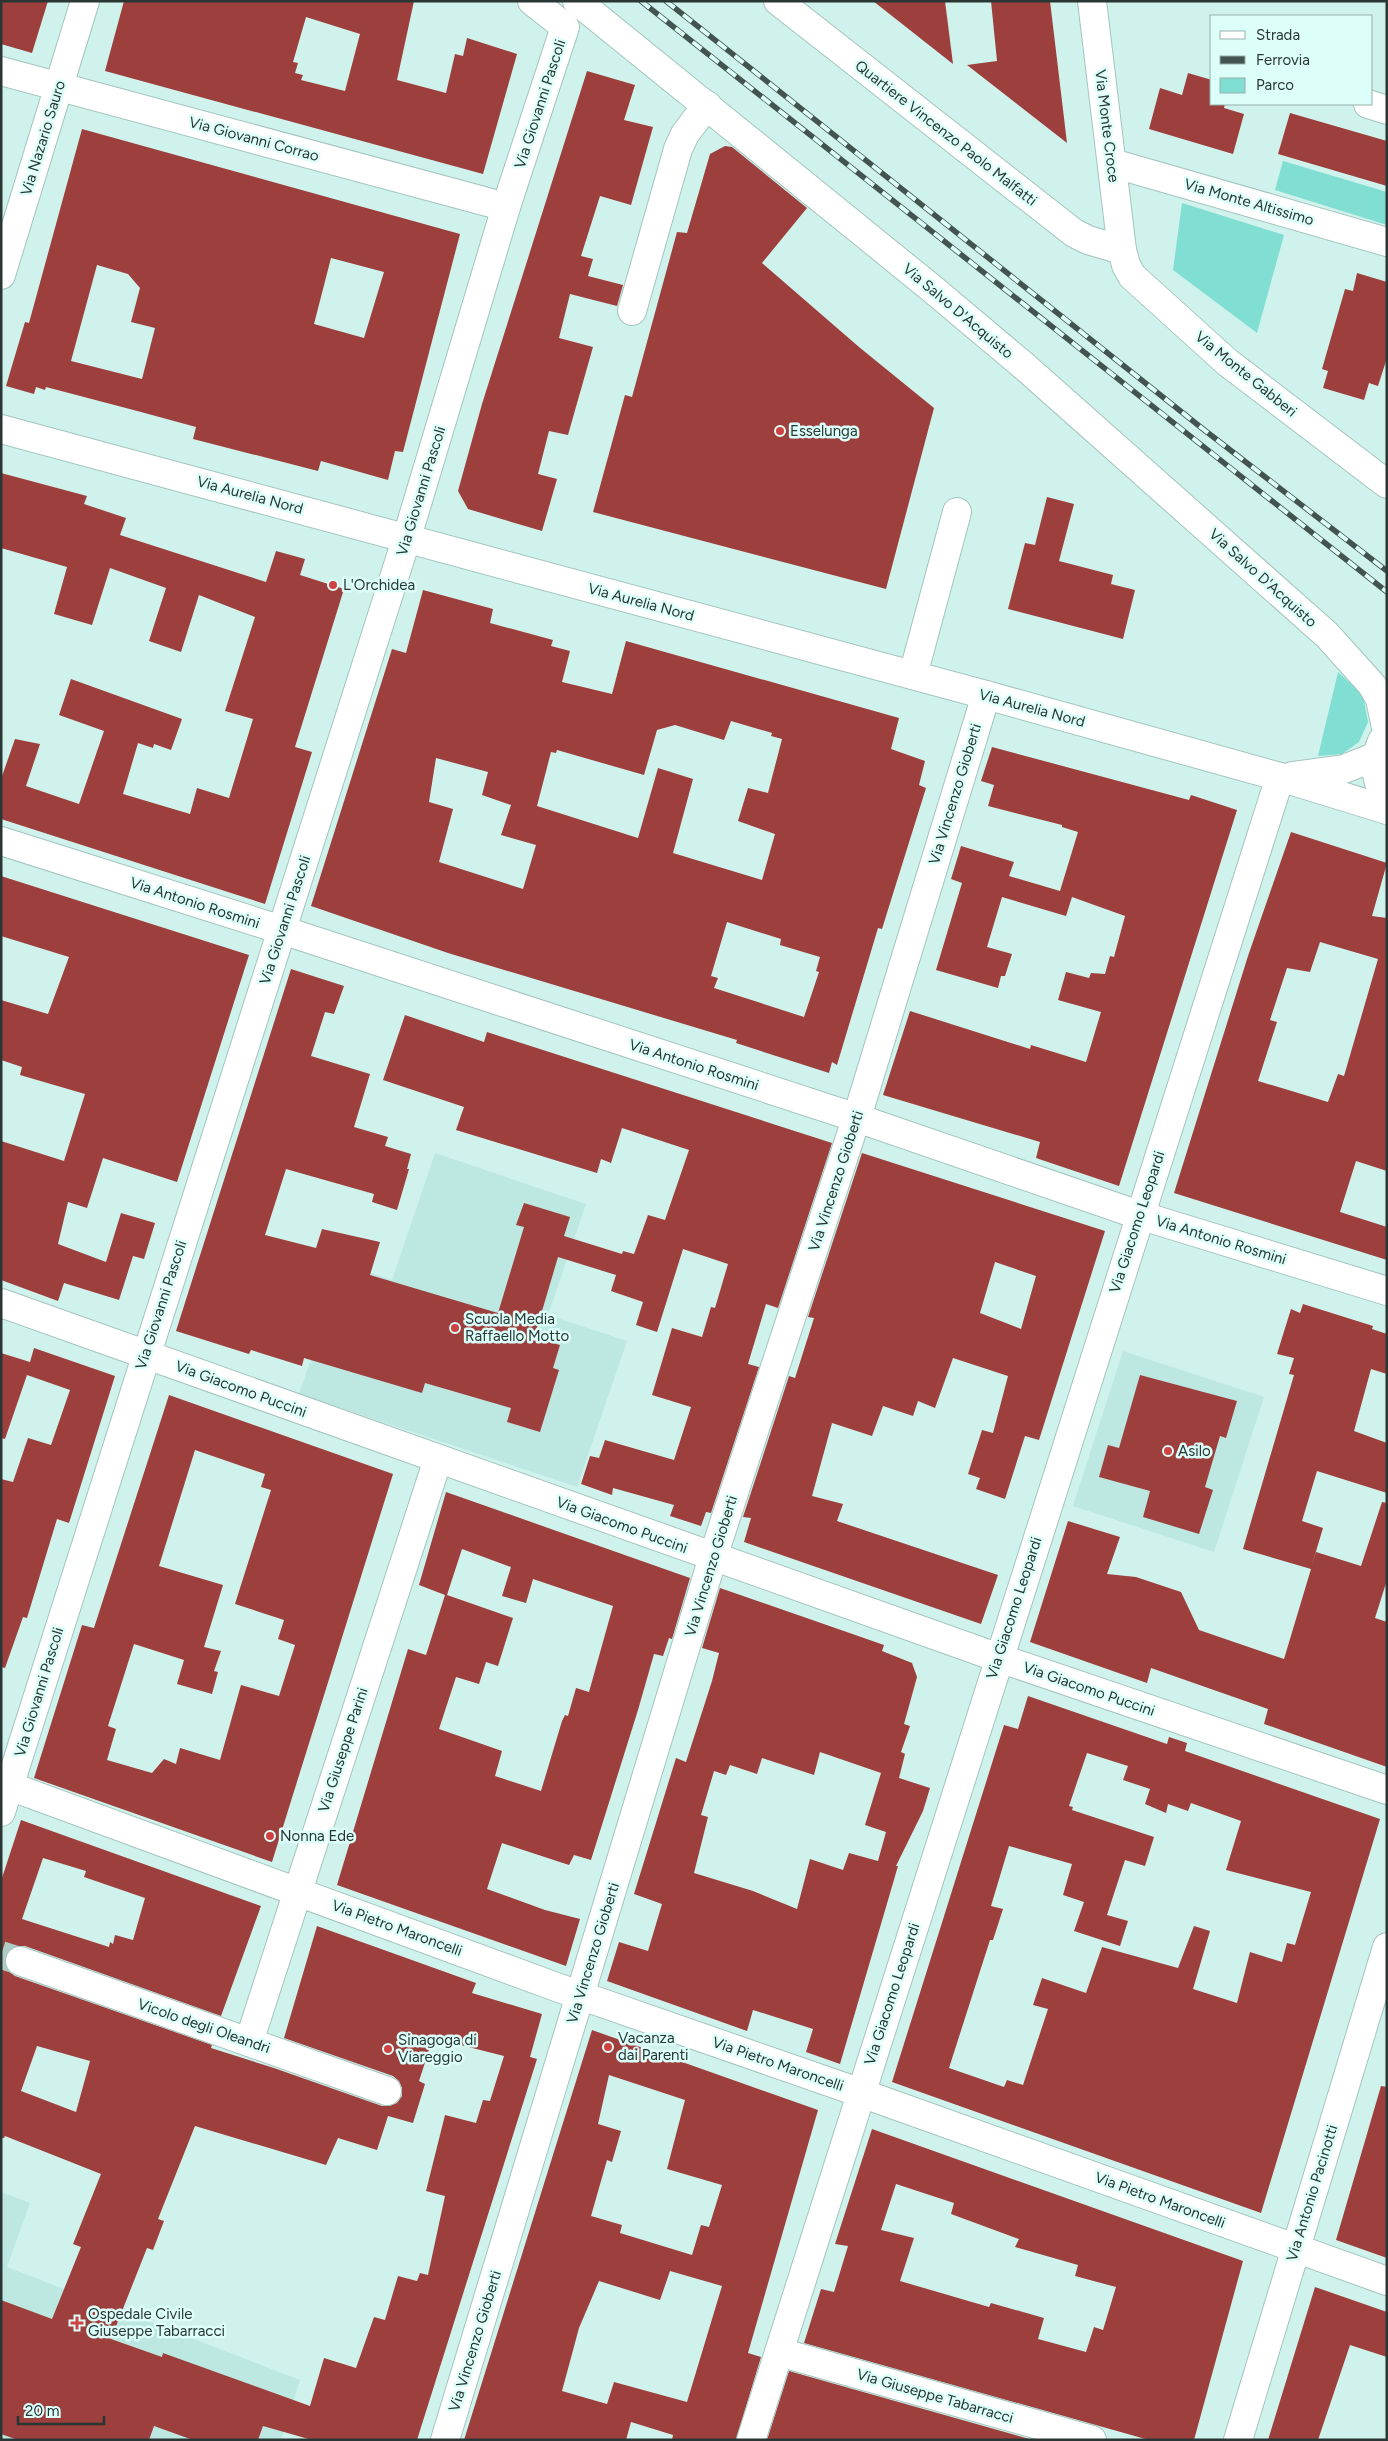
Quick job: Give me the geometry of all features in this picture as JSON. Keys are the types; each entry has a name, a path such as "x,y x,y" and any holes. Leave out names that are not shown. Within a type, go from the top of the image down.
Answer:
{"street":[{"name":"Via Nazario Sauro","path":"1,275 58,86 86,1"},
{"name":"Via Giovanni Pascoli","path":"1,1812 5,1785 282,930 407,537 506,207 566,27 532,1"},
{"name":"Via Salvo D'Acquisto","path":"577,1 930,287 1024,366 1327,634 1387,676"},
{"name":"Quartiere Vincenzo Paolo Malfatti","path":"778,1 1074,233 1088,240 1122,250"},
{"name":"Via Monte Croce","path":"1092,1 1122,250"},
{"name":"Via Giovanni Corrao","path":"1,71 506,207"},
{"path":"632,311 678,149 685,134 707,105"},
{"path":"1371,105 1387,110"},
{"name":"Via Monte Altissimo","path":"1112,163 1387,242"},
{"name":"Via Monte Gabberi","path":"1122,250 1126,265 1141,287 1227,362 1387,484"},
{"name":"Via Aurelia Nord","path":"1,429 407,537 986,695 1280,777 1387,810"},
{"path":"913,675 957,512"},
{"name":"Via Salvo D'Acquisto","path":"1327,634 1372,685 1380,700 1383,741 1377,778 1387,800"},
{"name":"Via Vincenzo Gioberti","path":"445,2440 713,1557 857,1118 986,695"},
{"name":"Via Aurelia Nord","path":"1280,777 1344,769 1383,741"},
{"name":"Via Giacomo Leopardi","path":"751,2440 998,1658 1280,777"},
{"name":"Via Antonio Rosmini","path":"1,841 282,930 857,1118 1139,1215 1387,1291"},
{"name":"Via Giacomo Puccini","path":"1,1304 998,1658 1387,1790"},
{"name":"Via Giuseppe Parini","path":"249,2042 438,1458"},
{"name":"Via Pietro Maroncelli","path":"5,1785 580,1995 861,2093 1387,2282"},
{"name":"Via Antonio Pacinotti","path":"1238,2440 1387,1947"},
{"name":"Vicolo degli Oleandri","path":"20,1961 387,2091"},
{"name":"Via Giuseppe Tabarracci","path":"779,2352 1092,2440"}],"shaded area":[{"name":"Scuola Media Raffaello Motto","path":"435,1153 586,1204 548,1315 627,1341 577,1487 299,1394 343,1264 392,1280"},
{"name":"Asilo","path":"1123,1351 1264,1397 1214,1552 1073,1506"},
{"name":"Ospedale Civile Giuseppe Tabarracci","path":"1,2192 30,2203 7,2267 300,2380 281,2440 1,2440"}],"green space":[{"path":"1283,161 1387,192 1387,225 1275,190"},
{"path":"1182,203 1284,235 1257,333 1173,270"},
{"path":"1338,672 1363,695 1368,722 1359,742 1342,754 1318,756"}],"building":[{"path":"1,1 48,1 32,53 1,44"},
{"path":"124,1 414,1 397,80 446,93 455,54 463,56 467,38 517,54 483,174 105,71","holes":["306,17 360,34 345,91 301,80 303,75 295,73 298,63 293,62"]},
{"path":"873,1 945,1 953,64"},
{"path":"991,1 1050,1 1067,143 967,65 997,61"},
{"path":"587,71 635,85 624,120 653,127 631,205 600,196 581,256 593,259 588,276 623,285 617,306 570,294 559,338 593,347 568,435 549,431 538,474 557,479 542,531 468,509 458,491 482,404"},
{"path":"1188,73 1210,79 1210,105 1225,105 1224,108 1244,114 1233,154 1149,129 1160,88 1182,95"},
{"path":"1290,113 1387,141 1387,186 1278,154"},
{"path":"82,129 460,234 403,452 395,451 388,480 321,461 318,471 193,439 196,427 46,387 45,390 36,387 34,394 6,386 25,322 29,323","holes":["331,258 384,272 364,338 314,324","97,265 128,274 140,288 131,322 155,328 142,379 71,361"]},
{"path":"725,146 732,147 807,208 762,263 859,347 934,408 886,589 593,512 625,395 632,397 677,232 687,233 710,154"},
{"path":"1357,273 1387,282 1387,358 1378,386 1369,383 1364,400 1323,388 1328,371 1322,369 1345,289 1353,291"},
{"path":"1,473 87,496 84,504 126,518 120,535 266,582 276,551 305,559 300,575 344,589 295,747 312,752 265,904 1,819 1,779 15,739 40,744 26,786 79,804 104,731 59,715 71,679 182,719 171,750 154,744 153,748 138,743 123,794 190,814 197,788 229,798 253,719 225,711 255,617 199,595 181,652 149,641 166,588 110,568 92,625 54,614 67,567 1,548"},
{"path":"1047,497 1074,504 1059,561 1113,575 1111,584 1135,590 1123,639 1008,609 1025,543 1035,545"},
{"path":"423,590 493,609 490,623 553,640 551,646 570,651 562,682 612,694 626,641 899,718 891,749 925,761 919,785 926,788 882,929 878,928 837,1065 832,1062 829,1073 736,1043 737,1040 448,953 311,906 392,649 406,653","holes":["731,721 772,733 771,736 782,739 768,793 748,788 738,821 775,834 762,880 673,853 693,779 658,768 638,838 537,806 551,752 556,753 557,750 644,775 657,730 675,725 724,740","436,758 488,772 482,795 511,805 501,835 536,845 523,889 439,862 453,809 429,802","727,922 781,939 780,945 820,957 816,971 819,972 804,1017 714,988 718,978 711,976"]},
{"path":"992,747 1189,800 1191,795 1237,810 1119,1186 1036,1158 1040,1142 883,1095 910,1011 1030,1049 1031,1045 1086,1062 1101,1012 1058,1000 1066,972 1089,978 1091,973 1105,974 1110,956 1114,957 1125,916 1072,897 1066,916 1002,897 987,947 1012,954 1005,976 1001,976 998,988 936,970 962,883 951,879 961,846 1014,862 1009,876 1060,891 1078,832 1062,827 1062,825 988,806 994,785 981,781"},
{"path":"1291,832 1387,863 1372,916 1387,918 1387,1171 1356,1161 1340,1212 1387,1227 1387,1260 1174,1193 1248,956","holes":["1320,942 1378,959 1344,1076 1338,1074 1328,1102 1258,1081 1277,1022 1270,1020 1287,968 1310,972"]},
{"path":"1,876 249,955 177,1182 103,1158 87,1208 68,1202 58,1244 106,1262 121,1213 155,1223 144,1259 133,1256 119,1300 64,1283 58,1301 1,1280 1,1141 64,1161 85,1094 20,1075 22,1067 1,1060 1,1000 48,1014 69,957 1,936"},
{"path":"291,969 344,986 334,1014 325,1012 311,1056 370,1074 354,1127 388,1137 385,1146 411,1154 407,1169 409,1169 397,1210 372,1202 374,1194 286,1169 265,1235 316,1248 322,1229 380,1242 370,1275 498,1313 524,1227 516,1225 524,1203 570,1217 564,1236 622,1254 623,1251 634,1254 648,1215 665,1220 689,1150 622,1128 611,1163 601,1159 597,1173 456,1130 464,1107 383,1080 405,1015 484,1042 487,1032 832,1143 778,1308 766,1304 748,1364 759,1367 711,1513 706,1512 701,1526 670,1516 674,1505 613,1488 612,1495 581,1484 590,1456 599,1458 605,1440 674,1460 691,1407 652,1395 672,1328 702,1337 711,1307 715,1308 728,1264 683,1249 657,1332 636,1325 643,1302 611,1291 616,1275 558,1257 534,1338 560,1345 553,1368 559,1370 540,1432 507,1422 511,1408 425,1383 422,1393 304,1358 302,1366 251,1350 249,1354 176,1331"},
{"path":"862,1153 1105,1231 1039,1440 1025,1436 1005,1499 976,1489 980,1478 968,1474 982,1430 993,1433 1008,1376 953,1358 935,1408 918,1401 913,1416 883,1406 872,1436 832,1423 812,1496 843,1504 837,1521 998,1575 981,1624 744,1542 751,1518 743,1517 789,1376 795,1378 814,1318 808,1317","holes":["995,1262 1036,1276 1021,1329 980,1313"]},
{"path":"1303,1304 1373,1326 1372,1329 1387,1334 1387,1374 1371,1369 1354,1431 1387,1443 1387,1493 1317,1471 1302,1521 1323,1528 1311,1568 1316,1552 1361,1566 1382,1502 1387,1503 1387,1580 1375,1618 1387,1622 1387,1767 1264,1724 1268,1709 1151,1668 1147,1683 1030,1642 1068,1521 1120,1537 1107,1574 1136,1577 1181,1592 1199,1630 1284,1659 1311,1569 1243,1549 1294,1375 1289,1374 1294,1358 1277,1354 1291,1309 1300,1313"},
{"path":"34,1348 115,1376 69,1523 57,1519 27,1618 23,1617 5,1668 1,1667 1,1479 13,1482 28,1438 51,1445 70,1390 27,1375 5,1439 1,1438 1,1353 30,1362"},
{"path":"1140,1375 1237,1401 1226,1438 1220,1436 1205,1487 1213,1490 1199,1534 1143,1517 1150,1491 1099,1477 1108,1445 1119,1448"},
{"path":"169,1395 393,1474 272,1862 34,1778 82,1625 94,1628","holes":["195,1450 265,1474 261,1487 271,1490 235,1604 284,1620 278,1639 295,1645 279,1696 241,1685 220,1760 180,1748 176,1764 164,1759 152,1773 107,1760 116,1729 108,1726 134,1644 184,1660 177,1684 212,1694 218,1672 214,1671 221,1651 204,1647 223,1585 159,1566"]},
{"path":"446,1492 690,1578 672,1639 669,1638 663,1656 654,1654 591,1860 574,1855 569,1865 502,1843 487,1889 545,1910 580,1919 566,1966 337,1885 408,1649 426,1655 445,1595 419,1585","holes":["462,1549 511,1567 502,1596 526,1603 533,1579 613,1606 589,1692 576,1688 568,1716 565,1715 562,1721 541,1791 495,1776 502,1751 439,1729 456,1677 479,1684 486,1662 498,1666 513,1618 447,1595"]},
{"path":"720,1588 884,1645 882,1651 912,1663 917,1677 904,1724 910,1726 901,1752 905,1754 899,1778 930,1788 923,1811 896,1866 898,1866 840,2064 806,2052 813,2029 753,2010 747,2031 607,1981 619,1942 648,1951 662,1904 634,1894 676,1758 686,1762 712,1681 719,1653 702,1648","holes":["820,1752 881,1773 865,1825 886,1832 878,1861 849,1853 843,1870 810,1859 797,1909 753,1891 694,1873 708,1817 701,1815 714,1771 726,1775 730,1765 757,1774 762,1758 814,1775"]},
{"path":"1028,1696 1167,1744 1169,1737 1187,1743 1185,1751 1380,1819 1261,2213 892,2082 1004,1725 1018,1729","holes":["1087,1753 1128,1766 1123,1780 1150,1789 1145,1804 1166,1813 1168,1804 1188,1811 1191,1803 1241,1821 1226,1870 1311,1892 1295,1945 1287,1943 1282,1962 1250,1952 1237,2003 1193,1989 1210,1931 1194,1926 1178,1968 1102,1947 1086,1993 1042,1978 1033,2005 1048,2009 1023,2085 1007,2080 1004,2087 949,2068 990,1940 993,1940 1003,1909 991,1906 1009,1846 1072,1864 1063,1895 1084,1902 1074,1931 1120,1946 1128,1921 1107,1915 1125,1860 1145,1866 1154,1837 1072,1810 1073,1807 1069,1806"]},
{"path":"21,1820 261,1906 221,2016 25,1946 17,1946 10,1949 5,1956 5,1964 8,1971 15,1976 212,2045 211,2048 382,2106 397,2103 402,2096 402,2088 399,2081 393,2076 284,2038 317,1926 476,1983 472,1993 542,2014 530,2057 537,2059 417,2440 312,2440 263,2426 258,2440 193,2440 154,2426 149,2440 18,2440 1,2434 1,2300 52,2319 81,2247 73,2244 101,2174 5,2136 1,2138 1,1881","holes":["43,1858 86,1871 84,1877 145,1898 133,1940 115,1935 113,1944 110,1942 109,1947 22,1919","433,2038 504,2056 490,2101 483,2100 476,2123 445,2115 426,2191 445,2196 428,2275 420,2273 417,2281 398,2276 385,2320 374,2317 356,2368 324,2358 310,2406 163,2353 162,2357 111,2339 147,2248 153,2250 164,2221 158,2219 195,2126 326,2165 338,2138 377,2150 388,2116 413,2123 425,2084 419,2081","37,2046 90,2061 76,2112 21,2091"]},
{"path":"592,2030 818,2110 748,2353 761,2357 736,2440 672,2440 673,2435 631,2422 626,2440 464,2440","holes":["609,2075 685,2100 667,2169 722,2185 709,2227 701,2225 692,2255 620,2233 622,2225 591,2216 607,2160 612,2162 621,2131 598,2124","670,2271 722,2286 687,2402 614,2382 607,2404 562,2391 579,2328 599,2281 660,2300"]},
{"path":"1381,2086 1387,2087 1387,2258 1336,2240"},
{"path":"872,2129 1243,2261 1194,2440 1149,2440 804,2343 821,2289 834,2292 848,2246 835,2244","holes":["896,2184 954,2203 951,2214 1019,2239 1015,2247 1078,2265 1075,2276 1116,2287 1103,2330 1094,2327 1086,2352 1038,2339 1044,2318 991,2303 989,2307 900,2281 914,2238 881,2230"]},
{"path":"1315,2287 1387,2312 1387,2357 1350,2345 1318,2440 1268,2440"},
{"path":"789,2371 1033,2440 767,2440"}],"tunnel":[{"path":"1,1955 20,1961"}],"railway":[{"path":"641,1 1387,592"},
{"path":"666,1 1203,429 1387,571"}],"place":[{"name":"Esselunga","path":"780,431"},
{"name":"L'Orchidea","path":"333,585"},
{"name":"Scuola Media Raffaello Motto","path":"455,1328"},
{"name":"Asilo","path":"1168,1451"},
{"name":"Nonna Ede","path":"270,1836"},
{"name":"Vacanza dai Parenti","path":"608,2047"},
{"name":"Sinagoga di Viareggio","path":"388,2049"},
{"name":"Ospedale Civile Giuseppe Tabarracci","path":"77,2323"}]}
